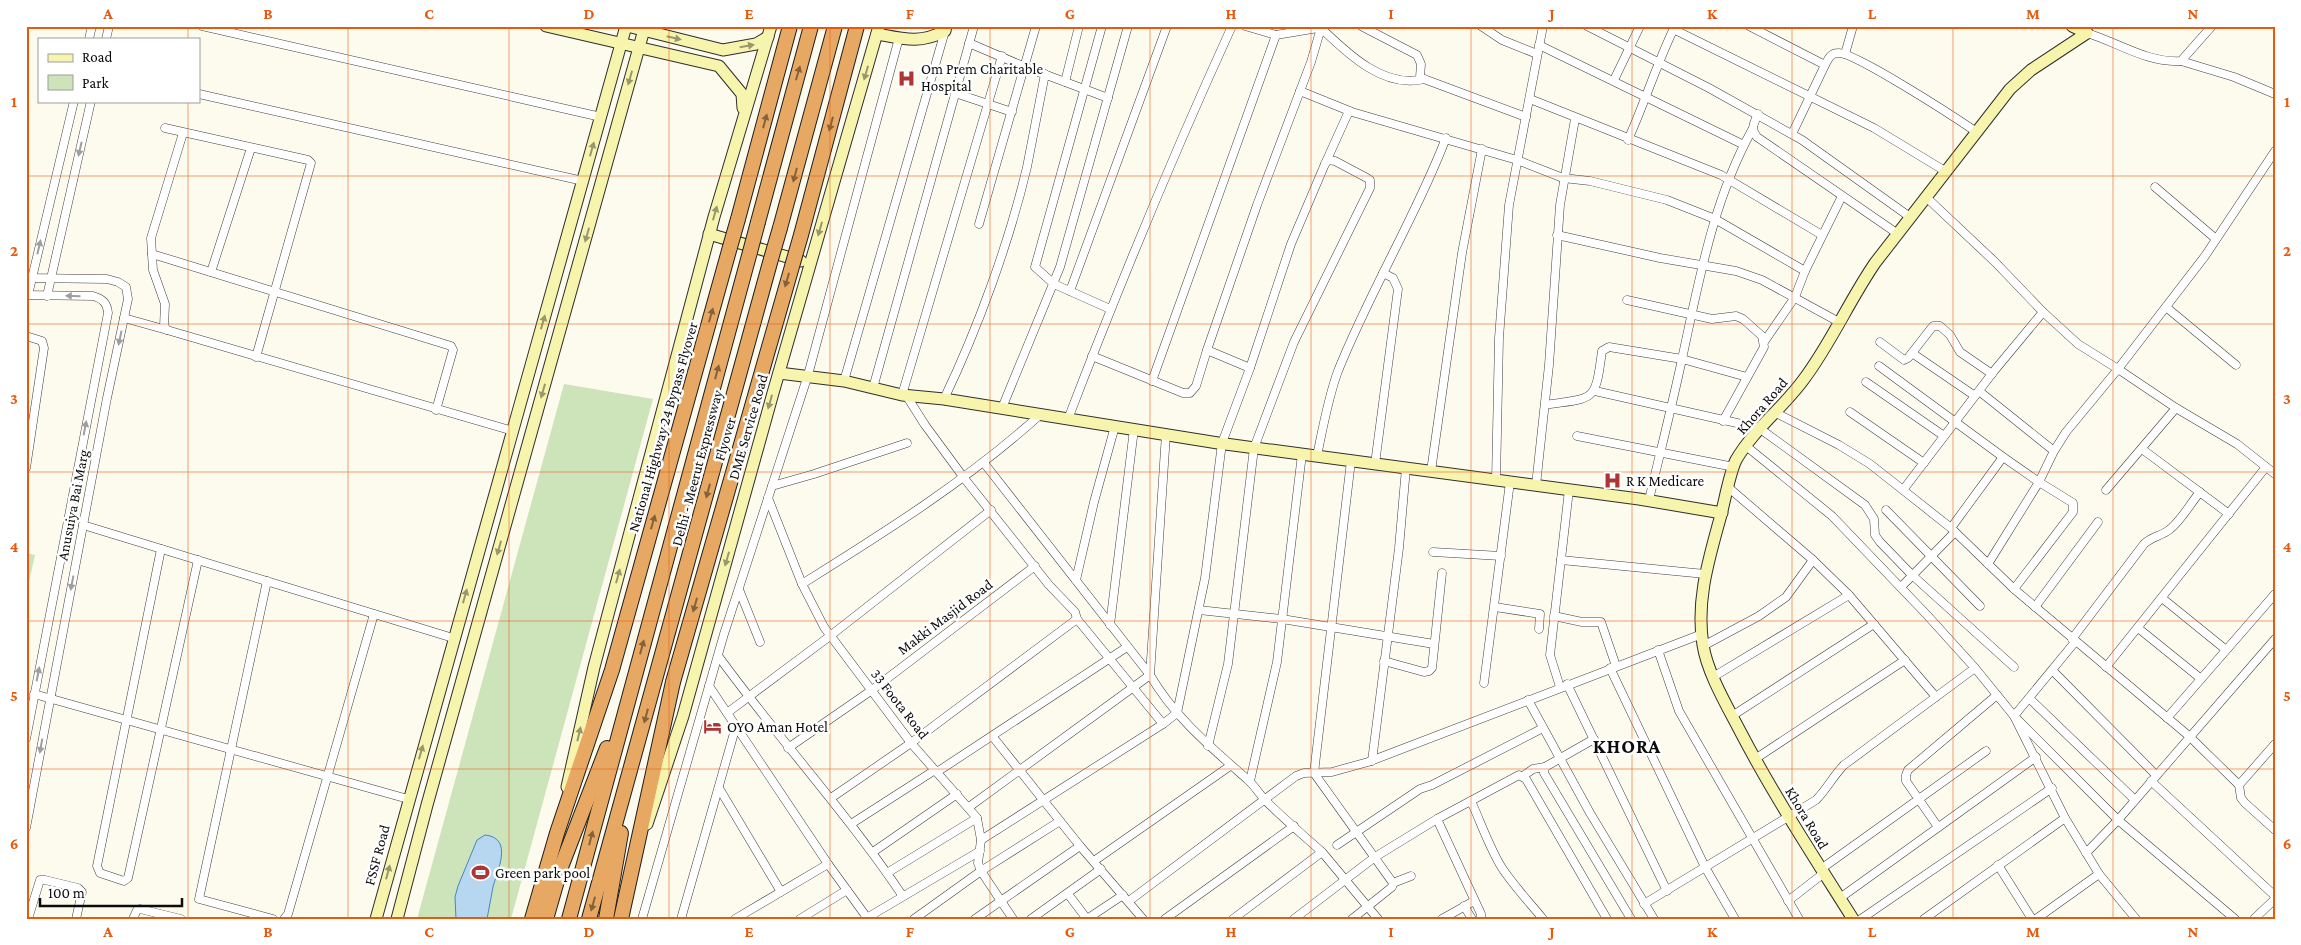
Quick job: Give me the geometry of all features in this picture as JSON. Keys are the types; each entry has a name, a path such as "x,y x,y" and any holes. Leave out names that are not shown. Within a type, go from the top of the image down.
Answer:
{"highway":[{"name":"National Highway 24 Bypass Flyover","path":"532,919 556,833 612,670 790,26"},
{"name":"Delhi - Meerut Expressway","path":"569,919 811,26"},
{"name":"Delhi - Meerut Expressway","path":"589,919 835,26"},
{"name":"Flyover","path":"621,919 635,863 673,682 801,235 857,26"},
{"path":"546,919 561,867 634,679"},
{"path":"606,919 635,756"}],"street":[{"path":"88,38 92,26"},
{"path":"202,26 601,118"},
{"path":"546,26 719,66 742,94 743,114"},
{"path":"626,26 723,50 756,44 770,32"},
{"name":"FSSF Road","path":"376,919 453,638 626,26"},
{"path":"930,38 933,26"},
{"path":"873,388 974,26"},
{"path":"979,224 1036,26"},
{"path":"1065,82 1079,26"},
{"path":"1102,26 1035,267 1054,284 1110,308"},
{"path":"1002,408 1054,284 1077,212 1128,26"},
{"path":"1070,291 1166,26"},
{"path":"1068,419 1154,200 1232,26"},
{"path":"1245,26 1276,35 1323,27"},
{"path":"1361,26 1417,55 1421,64 1420,77 1526,117"},
{"path":"1481,26 1502,40 1537,54"},
{"path":"1496,480 1499,338 1504,259 1517,160 1543,26"},
{"path":"1587,26 1758,114 1792,134 1910,217"},
{"path":"1614,80 1640,26"},
{"path":"1749,26 1824,65"},
{"path":"1845,54 1853,26"},
{"path":"2072,26 2110,40 2152,59 2181,61 2234,77 2275,94"},
{"path":"2181,61 2212,26"},
{"path":"1092,356 1183,393 1190,393 1196,386 1256,205 1323,27"},
{"path":"1323,27 1355,59 1373,70 1405,82 1424,79"},
{"path":"878,30 899,38 930,38 945,28"},
{"path":"844,381 945,28"},
{"path":"1628,140 1647,97 1657,62 1674,28 1874,128 1945,172"},
{"path":"397,919 644,29"},
{"name":"DME Service Road","path":"635,863 683,716 878,30"},
{"path":"556,833 594,667 709,234 743,114 770,32"},
{"name":"Khora Road","path":"1853,919 1788,818 1732,716 1713,677 1703,640 1702,594 1705,574 1734,467 1759,428 1792,397 1813,367 1856,290 1975,131 2010,88 2031,70 2087,33"},
{"path":"1152,381 1276,35"},
{"path":"642,919 709,686 808,375 899,38"},
{"path":"969,43 1025,67 1108,98"},
{"path":"1539,45 1744,145"},
{"path":"1792,134 1824,65 1830,56 1836,52 1845,54 1975,131"},
{"path":"904,395 1002,56"},
{"path":"944,399 959,368 1004,245 1026,169 1045,74"},
{"path":"1300,91 1349,111 1395,126 1482,149 1563,178 1590,181 1666,200 1714,219 1805,271"},
{"path":"955,93 1012,112"},
{"path":"200,94 583,181"},
{"path":"1530,99 1628,140 1692,162 1728,179 1822,235"},
{"path":"27,295 29,278 74,102"},
{"path":"46,296 91,102"},
{"path":"981,840 1163,724 1176,713 1199,610 1222,443 1250,368 1291,244 1349,111"},
{"path":"1650,500 1714,219 1728,179 1758,114"},
{"path":"1536,485 1545,405 1563,178 1575,118"},
{"path":"165,128 308,160 312,165 273,292 256,357"},
{"path":"1752,130 1757,137 1898,234"},
{"path":"166,330 164,326 166,304 153,270 151,238 183,132"},
{"path":"1317,456 1329,401 1338,372 1383,273 1415,212 1446,138"},
{"path":"211,272 251,148"},
{"path":"1431,471 1454,305 1482,149"},
{"path":"1988,564 2040,482 2054,451 2066,432 2118,369 2216,240 2275,151"},
{"path":"1208,746 1228,664 1254,448 1294,342 1370,188 1370,180 1359,173 1335,161 1328,160 1325,164"},
{"path":"2155,187 2216,240"},
{"path":"1764,342 1795,297 1805,271 1821,242 1822,235 1842,196"},
{"path":"1926,196 2078,344 2176,408 2237,444 2275,474"},
{"path":"709,234 810,264"},
{"path":"1557,235 1642,254 1736,271 1762,280 1839,322"},
{"path":"152,254 451,346 453,350 436,410"},
{"path":"1375,464 1398,288 1393,278 1383,273"},
{"name":"Anusuiya Bai Marg","path":"26,828 49,698 124,318 127,293 126,287 118,282 107,279 50,280 29,278"},
{"name":"Anusuiya Bai Marg","path":"26,739 29,712 108,313 107,305 101,298 94,296 27,295"},
{"path":"1626,300 1719,320 1736,316 1743,319 1762,336 1764,347 1723,421"},
{"path":"2166,307 2236,365"},
{"path":"1903,490 1992,374 2043,312"},
{"path":"124,318 512,431"},
{"path":"1880,342 1900,358 1908,358 1933,326 1940,326 1950,335 1960,352 1992,374"},
{"path":"26,336 42,340 44,348 26,468"},
{"path":"1545,405 1585,398 1595,390 1602,351 1605,348 1682,359 1747,378"},
{"path":"1207,350 1250,368"},
{"path":"1912,353 1977,394 2054,451"},
{"path":"1879,366 2003,457 2073,502 2073,512 2014,590"},
{"path":"779,373 808,375 904,395 944,399 1254,448 1650,500 1722,513"},
{"path":"1866,382 1944,436"},
{"path":"1595,390 1759,428 1864,505 1871,512 1874,519 1875,535 1880,542 1912,575 2014,668"},
{"path":"904,395 964,478 1075,612 1077,619 1163,724"},
{"path":"2106,490 2176,408"},
{"path":"1776,412 1840,445 1870,464 1953,530 2014,590 2189,736 2239,785 2241,798 2245,804 2275,830"},
{"path":"1850,412 1924,463"},
{"path":"802,584 964,478 1041,414"},
{"path":"1076,580 1094,502 1115,426"},
{"path":"1110,625 1134,429"},
{"path":"1150,675 1166,434"},
{"path":"1577,436 1734,467"},
{"path":"772,486 907,443"},
{"path":"1746,446 1832,516 1901,587 1975,668 2014,716 2118,820 2235,919"},
{"path":"2142,449 2229,514"},
{"path":"1250,781 1277,662 1302,454"},
{"path":"1901,587 1953,530 2003,457"},
{"path":"1351,461 1314,773 1393,883"},
{"path":"984,463 1150,675 1161,694 1176,713 1208,746 1250,781 1264,800 1322,852 1378,919"},
{"path":"2106,668 2266,467"},
{"path":"1372,761 1406,468"},
{"path":"1484,683 1510,482"},
{"path":"1729,488 1813,560 1849,595 1936,697"},
{"path":"1569,490 1550,655 1564,686 1594,740 1667,890"},
{"path":"2014,716 2053,671 2144,544 2149,539 2171,529 2200,492"},
{"name":"33 Foota Road","path":"768,498 802,584 816,614 830,636 911,743 977,818 981,840 978,863 981,872"},
{"path":"727,713 830,636 991,510"},
{"path":"1886,510 1980,606"},
{"path":"2035,607 2098,522"},
{"path":"83,525 453,638"},
{"path":"162,549 97,866 100,873 124,881 128,878 159,729 198,560"},
{"path":"1433,552 1501,556"},
{"path":"1561,560 1705,574"},
{"path":"1068,894 1087,919 1126,898 1296,776 1341,770 1372,761 1658,650 1703,640 1759,616 1786,597 1813,560"},
{"name":"Makki Masjid Road","path":"788,748 872,690 1035,566"},
{"path":"1384,661 1424,672 1432,668 1442,573"},
{"path":"268,581 199,899 273,919"},
{"path":"740,592 760,642"},
{"path":"2167,718 2225,649 2275,594"},
{"path":"1713,677 1849,595"},
{"path":"2162,598 2225,649"},
{"path":"1495,607 1540,614 1540,629"},
{"path":"1199,610 1332,626 1434,644"},
{"path":"284,919 288,914 374,614"},
{"path":"1554,616 1582,622 1601,622 1613,667 1706,867 1735,919"},
{"path":"831,798 911,743 1077,619"},
{"path":"1732,716 1874,624"},
{"path":"2138,628 2200,678"},
{"path":"2086,853 2118,820 2275,639"},
{"path":"851,824 993,737 1127,647"},
{"path":"1658,650 1679,711 1799,919"},
{"path":"718,657 788,748 831,798 902,895"},
{"path":"1755,759 1905,660"},
{"path":"1644,904 1816,800 1825,791 1835,773 1844,765 1975,668"},
{"path":"2053,671 2154,778 2275,898 2254,919"},
{"path":"969,807 1150,675"},
{"path":"709,686 828,864 867,918 902,895 980,851"},
{"path":"34,694 408,799"},
{"path":"1938,827 1906,781 1908,770 1997,695"},
{"path":"2029,698 2135,800"},
{"path":"1528,700 1559,758 1654,919"},
{"path":"2014,716 2052,788 2065,818 2086,853 2099,874 2136,919"},
{"path":"684,917 736,726"},
{"path":"1337,845 1420,789 1432,785 1543,728"},
{"path":"993,737 1080,846 1143,919"},
{"path":"1294,919 1375,857 1438,818 1514,776 1523,776 1533,770 1546,767 1594,740"},
{"path":"2239,785 2275,744"},
{"path":"1788,901 1822,871 1986,751"},
{"path":"1840,898 2036,757"},
{"path":"1094,861 1230,766"},
{"path":"1546,767 1544,773 1631,919"},
{"path":"1523,776 1607,919"},
{"path":"719,788 781,892"},
{"path":"1861,919 2052,788"},
{"path":"872,852 957,794"},
{"path":"1471,801 1502,867 1516,888 1543,919"},
{"path":"887,873 977,818"},
{"path":"1438,818 1481,914 1481,919"},
{"path":"1924,919 2065,818"},
{"path":"914,919 981,872 1060,821"},
{"path":"1165,919 1294,826"},
{"path":"975,919 1080,846"},
{"path":"1233,919 1322,852"},
{"path":"735,919 828,864"},
{"path":"1998,865 2032,919"},
{"path":"1032,919 1101,870"},
{"path":"981,872 1013,919"},
{"path":"2036,919 2099,874"},
{"path":"1352,919 1393,883 1412,876"},
{"path":"27,919 36,887 40,880 45,880 78,888 82,892 76,919"},
{"path":"800,919 847,890"},
{"path":"1442,919 1474,901"},
{"path":"1464,906 1472,919"},
{"path":"133,919 137,910 140,909 181,919"}],"green space":[{"path":"564,384 653,399 511,919 417,919"},
{"path":"26,553 35,555 26,595"}],"water":[{"name":"Green park pool","path":"485,835 494,837 499,842 501,849 500,864 493,887 487,919 456,919 455,897 458,886 477,840"}],"place":[{"name":"Om Prem Charitable Hospital","path":"907,78"},
{"name":"R K Medicare","path":"1612,481"},
{"name":"OYO Aman Hotel","path":"713,727"},
{"name":"Green park pool","path":"481,873"}],"district":[{"name":"KHORA","path":"1627,746"}]}
